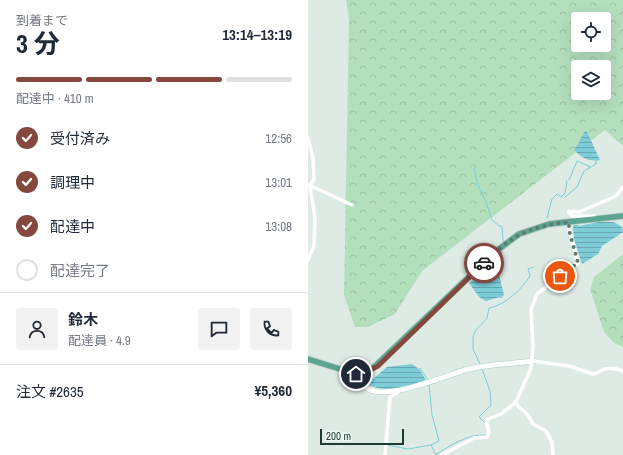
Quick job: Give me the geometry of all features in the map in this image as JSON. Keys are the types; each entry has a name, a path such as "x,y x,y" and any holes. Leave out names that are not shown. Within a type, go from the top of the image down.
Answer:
{"main road":[{"path":"308,358 352,373 360,373 378,366 494,252 510,239 531,228 623,216"}],"street":[{"path":"308,138 313,151 314,175 309,185 315,218 314,246 308,260"},
{"path":"309,185 352,205"},
{"path":"597,219 594,216 572,216 569,211 579,212 616,196 623,187"},
{"path":"442,455 470,440 487,437 489,433 486,420 501,414 516,402 533,361 533,330 531,310 537,294 578,263 569,230 569,222"},
{"path":"360,373 364,385 368,389 378,391 416,387 460,371 533,361 569,366 593,374 596,374 604,369 614,368 623,371"},
{"path":"385,455 390,397 397,393 398,390"},
{"path":"516,402 518,406 528,415 533,424 546,431 552,442 553,455"}],"green space":[{"path":"346,0 623,0 623,146 605,130 422,271 395,314 368,327 355,327 344,295 349,19"},
{"path":"623,254 623,347 614,343 604,332 590,289 594,277"}],"water":[{"path":"585,131 587,132 600,160 586,159 579,155 574,149"},
{"path":"598,222 614,222 622,227 623,232 602,246 598,254 582,264 574,239 573,225 579,226"},
{"path":"493,262 499,264 500,279 504,295 501,298 486,301 479,297 469,283 485,271"},
{"path":"412,364 420,370 426,380 404,387 389,389 381,389 367,384 368,381 373,379 387,367"}],"waterway":[{"path":"565,197 577,187 584,171 596,164 596,160"},
{"path":"569,180 577,161 589,166 589,168"},
{"path":"474,168 477,182 492,220 499,226 502,226 503,242"},
{"path":"561,197 565,193 567,181"},
{"path":"547,218 552,199 557,194 562,197"},
{"path":"499,263 502,249"},
{"path":"480,364 473,349 473,338 475,331 487,318 489,308 501,304 512,296 530,276 528,269 534,267"},
{"path":"418,370 420,368 428,380"},
{"path":"482,369 490,391 491,405 479,417 486,424"},
{"path":"429,384 432,415 439,441 431,445 436,455"},
{"path":"435,455 452,444 472,436 485,435"},
{"path":"387,445 408,449 431,445"}],"way so far":[{"path":"484,263 494,252 510,239 531,228 569,222 569,230 578,263 560,276"}],"route":[{"path":"356,374 378,366 484,263"}]}
